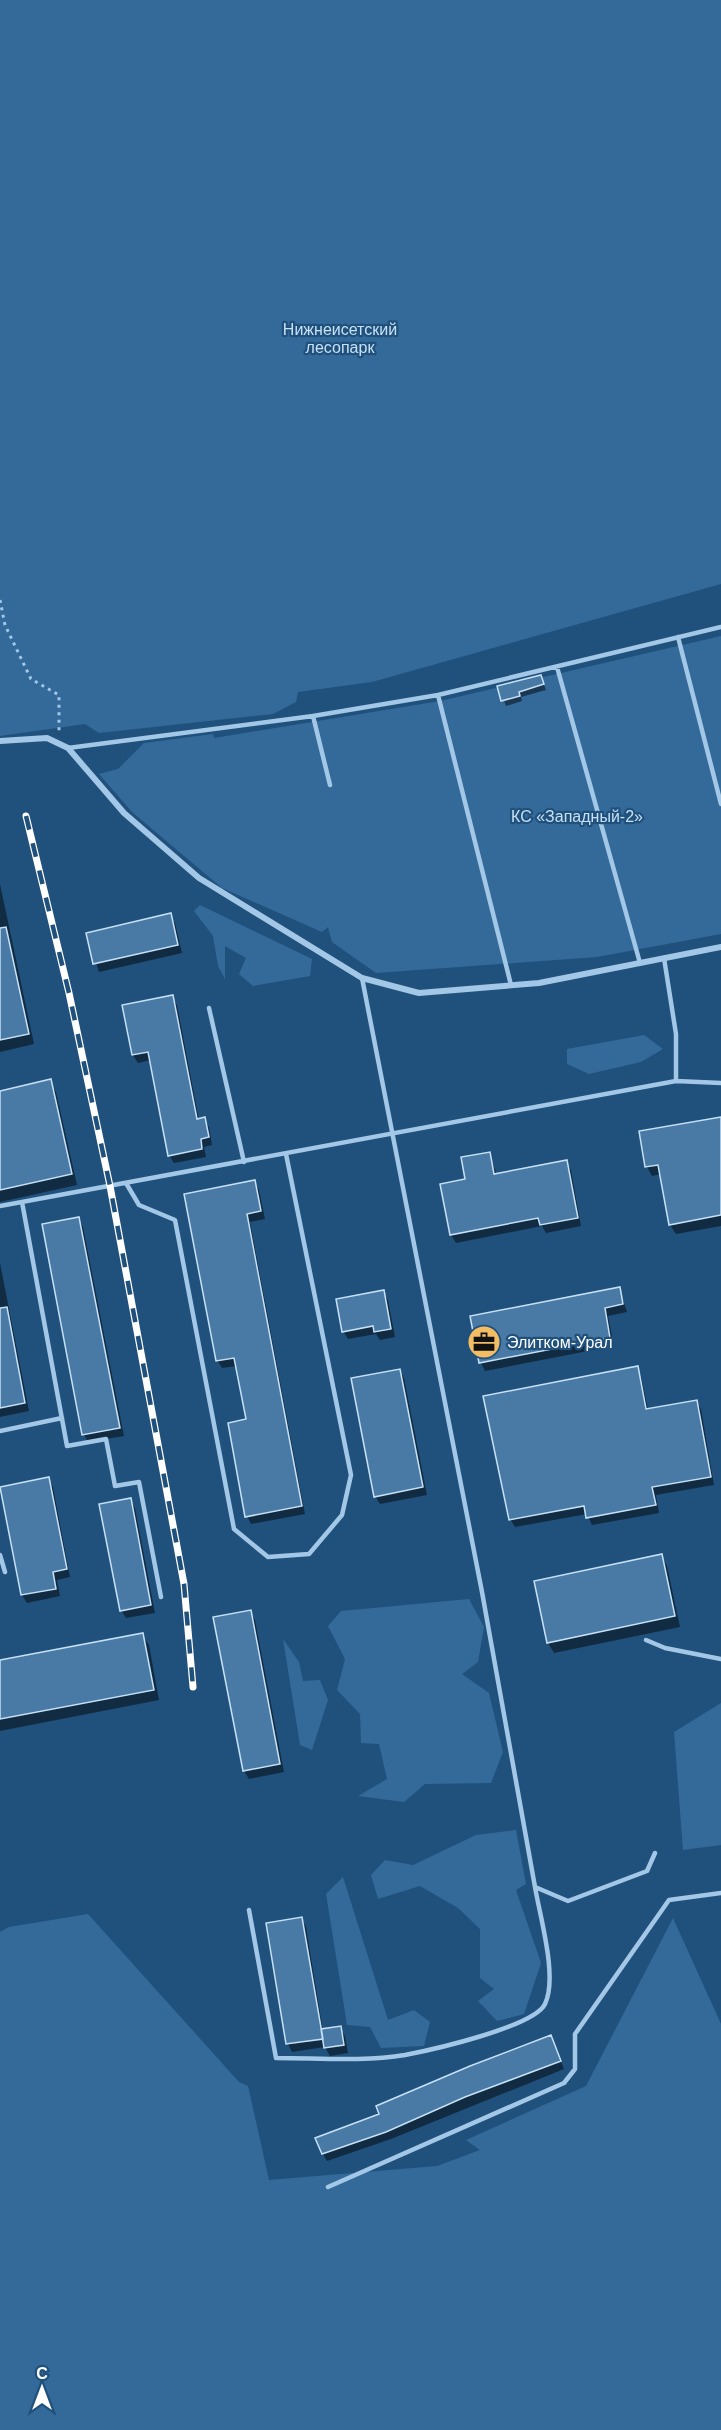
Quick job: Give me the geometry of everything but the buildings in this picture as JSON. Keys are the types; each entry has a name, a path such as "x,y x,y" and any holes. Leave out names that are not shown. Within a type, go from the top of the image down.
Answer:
{"street":[{"path":"0,741 47,738 68,748 124,813 199,878 363,978 419,993 511,986 539,983 721,947"}],"lane":[{"path":"68,748 313,716 438,695 721,627"},
{"path":"678,637 721,804"},
{"path":"556,667 640,963"},
{"path":"438,695 511,986"},
{"path":"313,716 330,785"},
{"path":"664,958 676,1034 676,1081"},
{"path":"249,1910 276,2058 404,2055 495,2032 527,2020 544,2006 551,1984 482,1592 363,978"},
{"path":"209,1008 244,1162"},
{"path":"0,1206 676,1081 721,1083"},
{"path":"126,1183 139,1205 175,1220 234,1529 268,1557 309,1554 342,1515 351,1475 286,1154"},
{"path":"22,1202 67,1446 106,1439 115,1486 140,1482 161,1598"},
{"path":"0,1431 62,1418"},
{"path":"0,1555 5,1572"},
{"path":"646,1640 665,1648 721,1659"},
{"path":"535,1887 568,1901 647,1871 655,1853"},
{"path":"328,2187 564,2083 575,2069 575,2034 669,1900 721,1893"}],"path":[{"path":"0,600 5,625 31,679 59,694 59,744"}],"green space":[{"name":"Нижнеисетский лесопарк","path":"0,0 721,0 721,584 372,682 298,692 296,702 273,714 99,733 85,724 0,736"},
{"name":"КС «Западный-2»","path":"721,636 721,934 597,957 376,973 332,942 328,927 322,932 222,888 132,812 99,774 118,769 144,743 213,734 214,738 440,701"},
{"path":"200,905 312,959 310,976 253,986 239,974 246,958 225,946 225,979 218,966 213,936 194,911"},
{"path":"644,1035 663,1049 641,1062 589,1074 567,1064 567,1049"},
{"path":"469,1599 484,1627 478,1662 462,1674 489,1693 503,1752 491,1783 425,1784 404,1802 358,1796 387,1779 379,1744 361,1743 360,1714 337,1690 345,1659 328,1626 341,1611"},
{"path":"283,1639 299,1662 303,1681 320,1680 328,1700 312,1750 300,1745"},
{"path":"721,1703 721,1845 683,1850 674,1732"},
{"path":"516,1830 526,1884 516,1890 541,1963 524,2014 497,2021 478,2001 494,1989 480,1978 480,1929 458,1908 420,1886 378,1899 371,1875 385,1860 413,1865 476,1835"},
{"path":"343,1877 388,2020 414,2010 430,2022 424,2046 381,2048 370,2027 347,2025 326,1894"},
{"path":"88,1914 239,2082 248,2086 269,2180 437,2166 480,2150 466,2140 586,2086 673,1918 721,2024 721,2430 0,2430 0,1932 9,1927"}],"railway":[{"path":"26,816 69,993 110,1186 184,1584 193,1687"}],"place":[{"name":"Элитком-Урал","path":"484,1342"}]}
